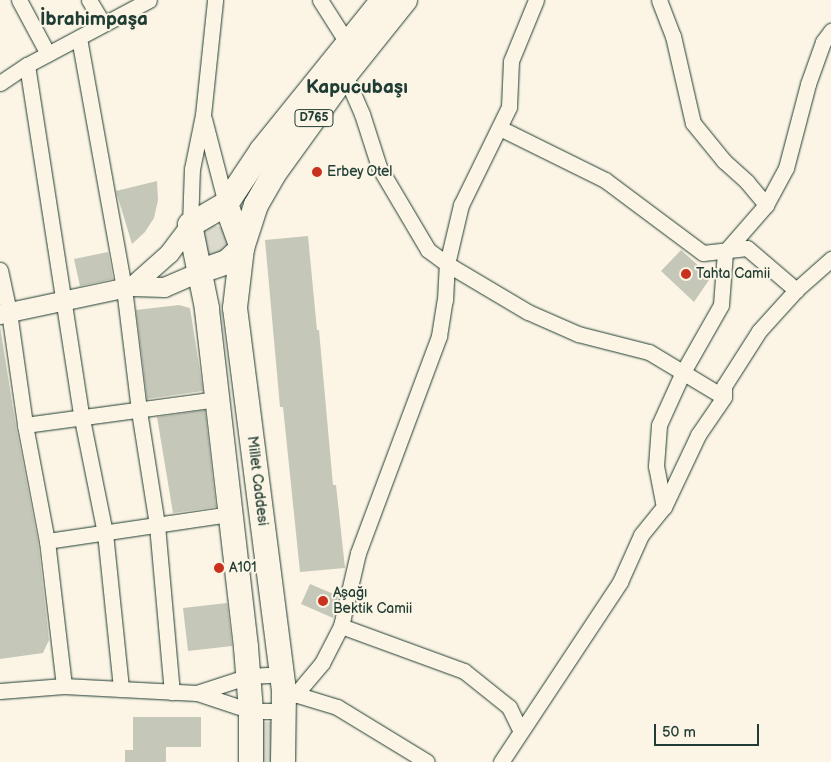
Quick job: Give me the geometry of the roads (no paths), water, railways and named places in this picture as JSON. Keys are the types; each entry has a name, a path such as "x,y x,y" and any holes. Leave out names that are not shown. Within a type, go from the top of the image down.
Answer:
{"main road":[{"name":"D765","path":"226,204 262,150 383,0"},
{"name":"D765","path":"242,248 256,205 273,175 345,76 405,0"},
{"path":"226,204 190,224 201,271 249,676 251,762"},
{"name":"Millet Caddesi","path":"226,204 242,248 235,308 286,693 283,762"},
{"path":"201,271 227,262 242,248"}],"street":[{"path":"19,0 48,54"},
{"path":"89,0 104,24"},
{"path":"0,83 27,65 149,0"},
{"path":"128,287 169,253 190,224 192,169 203,116 215,0"},
{"path":"320,0 348,44"},
{"path":"0,692 64,686 196,693 251,711 286,693 322,663 341,626 358,553 439,336 445,300 447,264 461,205 509,107 511,61 536,0"},
{"path":"659,0 673,36 693,123 724,161 747,182 766,205"},
{"path":"664,507 656,466 659,425 683,372 721,305 725,252 766,205 786,168 808,84 823,42 831,31"},
{"path":"80,38 128,287 139,411 157,525 172,692"},
{"path":"27,65 82,419 105,533 121,689"},
{"path":"345,76 362,114 379,167 428,250 447,264 528,312 578,334 648,352 724,397"},
{"path":"203,116 226,204"},
{"path":"500,128 605,180 703,253 747,248 796,290"},
{"path":"501,762 520,730 620,582 641,535 664,507 698,435 724,397 724,386 759,331 796,290 831,259"},
{"path":"0,270 5,313 47,541 64,686"},
{"path":"5,313 128,287 164,288 201,271"},
{"path":"25,426 217,399"},
{"path":"47,541 230,514"},
{"path":"341,626 464,671 509,707 520,730"},
{"path":"196,693 249,676 286,693 337,707 427,762"}],"place":[{"name":"Erbey Otel","path":"317,172"},
{"name":"Tahta Camii","path":"686,274"},
{"name":"A101","path":"219,568"},
{"name":"Aşağı Bektik Camii","path":"323,601"}],"district":[{"name":"İbrahimpaşa","path":"94,20"},
{"name":"Kapucubaşı","path":"357,88"}]}
